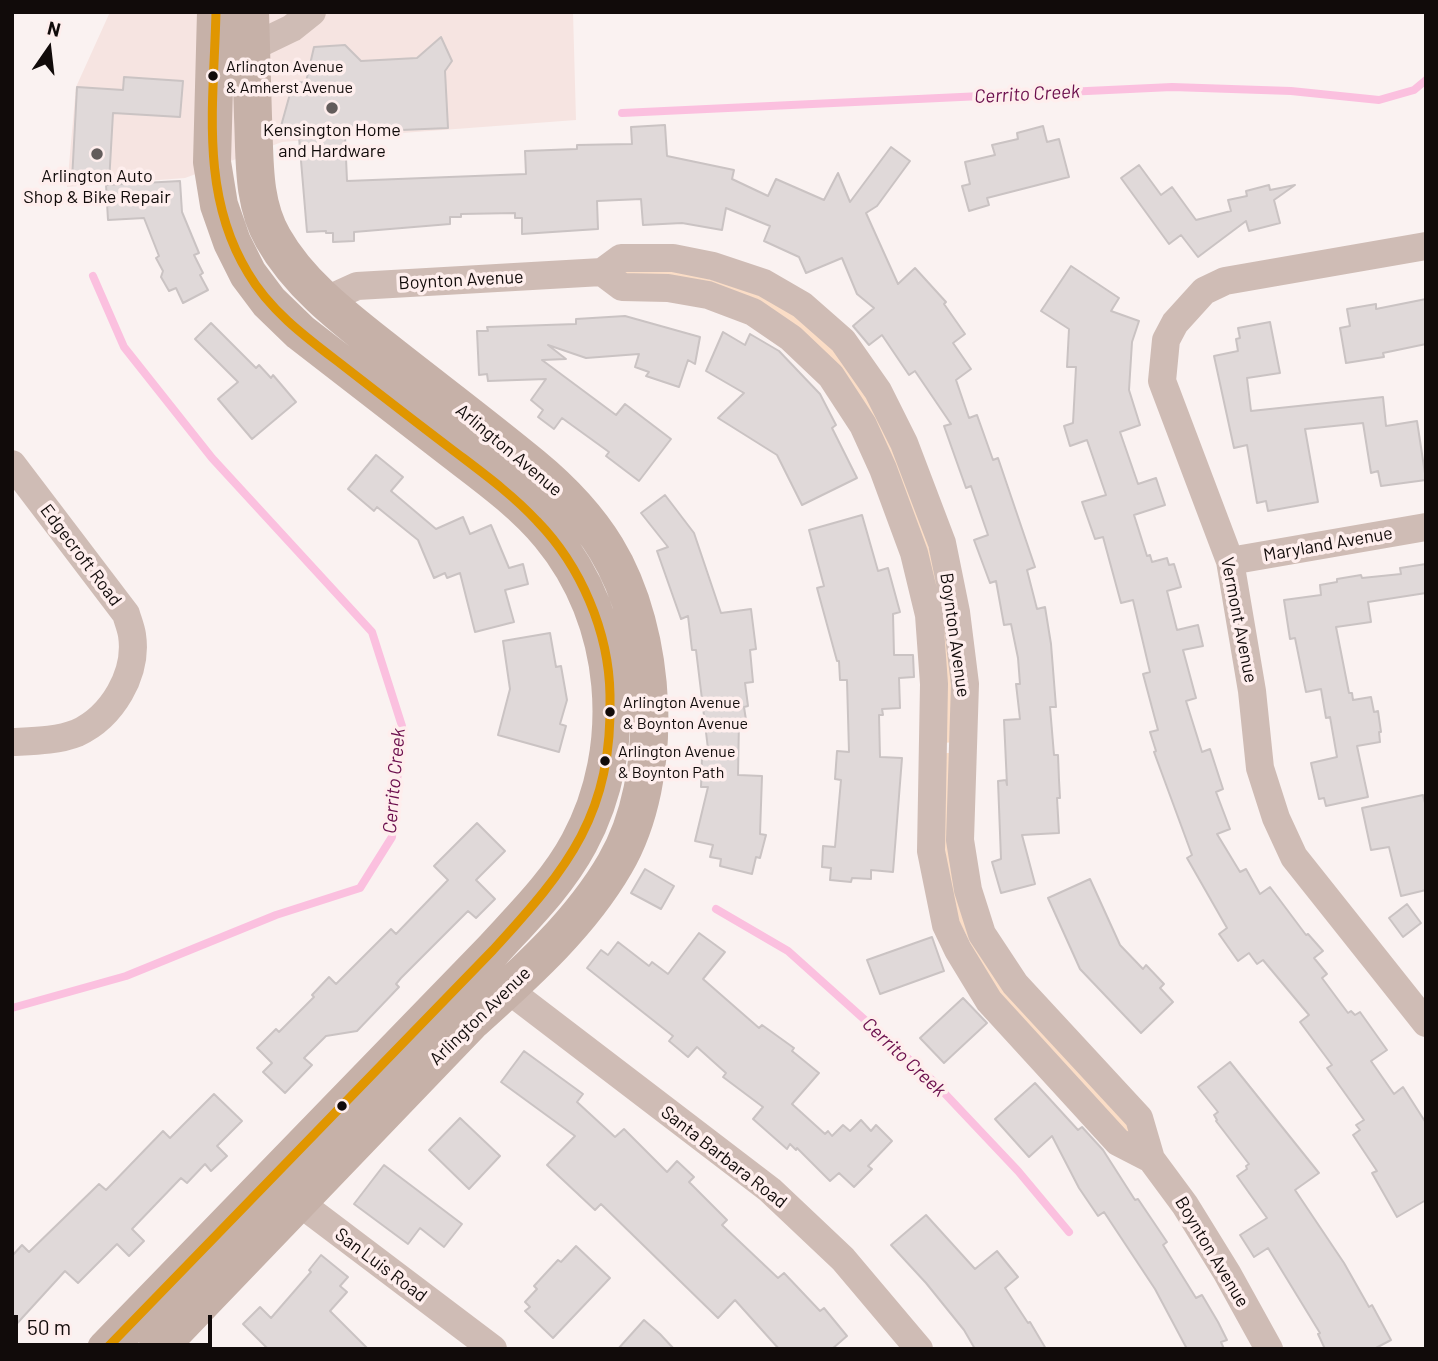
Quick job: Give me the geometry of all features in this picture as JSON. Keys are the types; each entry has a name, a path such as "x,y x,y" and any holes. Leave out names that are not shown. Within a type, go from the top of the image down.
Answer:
{"main road":[{"name":"Arlington Avenue","path":"157,1349 285,1192 304,1143 493,950 544,895 562,871 580,843 593,812 604,779 611,732 611,687 599,624 575,570 549,534 512,496 300,332 270,302 248,274 232,242 219,205 212,162 216,12"},
{"name":"Arlington Avenue","path":"106,1349 285,1192 313,1185 470,1023 571,925 617,862 642,793 649,734 646,671 630,600 606,549 571,503 534,468 324,301 282,253 264,219 256,184 251,30"}],"street":[{"path":"215,65 251,30 292,28 312,12"},
{"name":"Vermont Avenue","path":"1426,246 1225,281 1204,291 1175,323 1166,340 1162,381 1230,561 1252,691 1260,768 1276,818 1294,857 1426,1023"},
{"name":"Boynton Avenue","path":"324,301 356,286 602,272 622,287 668,288 708,295 753,312 791,338 831,376 863,425 883,469 914,553 929,615 934,684 932,851 946,925 989,1001 1118,1142 1151,1159 1185,1205 1269,1349"},
{"name":"Edgecroft Road","path":"12,464 126,614 132,636 130,666 121,693 100,719 76,733 45,740 12,741"},
{"name":"Maryland Avenue","path":"1230,561 1426,527"},
{"name":"Santa Barbara Road","path":"507,989 770,1189 843,1259 919,1349"},
{"name":"San Luis Road","path":"285,1192 493,1349"}],"shaded area":[{"path":"110,12 573,12 576,120 282,142 185,178 67,187 76,87"},
{"path":"665,266 772,298 831,347 866,393 913,487 950,629 955,742 943,743 932,589 804,338 627,278 620,268"},
{"path":"943,753 955,753 960,902 1133,1122 1129,1134 998,1000 946,894"}],"building":[{"path":"441,37 452,61 445,71 448,128 345,135 347,181 526,174 525,151 577,149 577,145 632,144 631,127 665,125 667,156 734,170 732,179 768,196 776,179 824,200 838,173 850,202 891,147 910,161 877,206 866,213 898,284 915,268 946,302 944,304 965,334 953,343 971,369 956,380 969,418 977,415 993,460 998,458 1035,567 1027,570 1037,609 1045,607 1056,707 1050,707 1054,755 1058,755 1059,833 1022,835 1035,884 1001,893 992,862 1001,859 998,781 1006,780 1007,785 1004,720 1020,719 1016,684 1020,684 1011,624 1004,625 996,581 990,583 974,540 988,535 971,486 966,488 944,426 951,424 915,371 909,375 882,335 869,345 853,326 874,308 857,294 842,258 806,273 799,257 764,241 770,226 726,208 722,230 682,223 643,225 641,199 597,201 598,229 522,234 522,218 515,218 515,213 461,214 461,217 450,217 450,224 354,232 354,241 333,242 333,233 307,232 299,137 278,137 293,83 306,82 314,47 345,45 361,61 417,58"},
{"path":"124,77 183,81 180,117 113,113 109,183 72,180 77,87 123,90"},
{"path":"1043,126 1047,142 1059,139 1069,177 987,198 989,205 969,211 962,186 970,184 965,162 995,155 992,145 1018,139 1017,133"},
{"path":"1139,165 1161,195 1172,187 1196,220 1231,211 1228,200 1247,196 1246,191 1269,185 1270,190 1295,185 1274,200 1280,223 1249,231 1246,221 1198,257 1181,235 1169,244 1121,178"},
{"path":"180,181 182,212 199,253 194,255 208,290 183,303 176,288 169,291 161,277 163,271 156,258 159,256 144,218 108,220 106,185"},
{"path":"1071,266 1119,298 1111,311 1139,321 1132,342 1129,390 1140,425 1120,432 1138,484 1156,478 1165,505 1134,515 1147,556 1150,555 1152,562 1167,558 1169,565 1174,564 1181,587 1167,591 1177,630 1198,625 1203,646 1183,650 1196,698 1186,701 1202,752 1210,749 1223,789 1216,792 1230,829 1217,834 1240,872 1246,869 1260,894 1270,887 1306,935 1323,951 1314,958 1327,974 1322,978 1348,1013 1351,1011 1355,1015 1360,1012 1387,1050 1371,1061 1394,1094 1403,1087 1426,1123 1426,1200 1397,1217 1372,1173 1377,1171 1353,1135 1360,1130 1356,1125 1364,1120 1327,1068 1332,1065 1300,1022 1309,1015 1263,960 1257,964 1249,953 1238,961 1219,934 1227,928 1187,858 1192,855 1154,752 1156,751 1150,732 1158,730 1143,674 1150,672 1133,600 1121,603 1103,537 1095,539 1082,502 1106,495 1087,440 1070,446 1064,426 1073,423 1076,367 1067,367 1069,329 1041,311"},
{"path":"1426,299 1426,344 1383,353 1384,357 1346,363 1340,328 1350,326 1347,309 1376,304 1376,309"},
{"path":"625,316 700,337 695,364 688,360 679,387 646,376 649,372 635,367 639,354 586,358 548,345 566,359 542,360 616,415 625,404 671,439 639,481 606,456 609,452 562,418 554,429 538,417 543,410 531,400 546,379 488,381 487,374 479,375 477,331 488,331 487,327 576,324 576,319"},
{"path":"1270,322 1280,373 1247,378 1251,411 1383,397 1386,426 1417,421 1426,480 1381,486 1378,471 1371,473 1363,423 1305,429 1318,502 1268,511 1266,501 1257,503 1247,445 1234,448 1214,356 1238,351 1238,328"},
{"path":"211,323 256,368 259,365 271,378 273,375 296,402 252,439 218,399 238,382 195,339"},
{"path":"723,332 745,345 750,334 779,351 820,394 836,425 832,428 857,478 802,505 777,455 718,418 744,393 706,371"},
{"path":"376,455 403,477 391,491 436,529 463,517 470,534 491,525 509,568 523,564 528,584 505,590 514,622 475,632 460,573 447,578 445,573 434,578 418,540 377,507 374,511 348,489"},
{"path":"665,495 694,533 721,613 751,609 756,649 750,650 753,682 745,683 748,706 744,707 746,720 739,720 738,775 762,776 760,834 766,835 760,858 756,857 752,874 720,866 721,859 710,857 713,845 695,841 708,787 701,787 702,757 709,757 696,650 692,650 688,616 681,619 657,551 668,547 641,513"},
{"path":"862,515 878,571 888,568 900,612 893,614 894,655 913,655 914,677 899,678 900,708 882,709 883,715 879,715 880,757 902,758 893,872 871,870 871,879 852,878 851,882 830,880 831,868 822,867 823,846 835,847 841,780 835,779 837,751 849,752 847,680 840,680 839,661 817,588 824,586 809,530"},
{"path":"1426,564 1426,593 1368,602 1371,622 1336,627 1349,693 1352,693 1353,700 1371,697 1374,712 1378,711 1381,732 1380,742 1357,746 1368,797 1326,806 1324,798 1319,799 1311,763 1337,757 1330,717 1326,718 1321,689 1306,692 1295,638 1290,639 1284,600 1321,595 1320,585 1337,582 1337,579 1361,575 1362,578 1401,574 1400,568"},
{"path":"550,633 556,667 561,666 567,700 560,724 566,726 559,752 498,735 510,689 503,641"},
{"path":"1423,795 1426,807 1426,890 1401,896 1389,847 1371,850 1362,808"},
{"path":"477,823 505,851 476,880 495,899 476,918 468,911 401,978 396,984 399,987 357,1031 326,1036 304,1058 312,1065 285,1093 263,1072 272,1063 257,1048 276,1029 279,1032 314,997 312,995 329,977 336,984 391,929 396,934 448,880 434,866"},
{"path":"645,869 674,886 661,909 631,893"},
{"path":"1090,879 1120,945 1143,969 1146,965 1164,984 1160,988 1173,1002 1141,1033 1080,969 1048,898"},
{"path":"1407,904 1421,923 1403,937 1389,918"},
{"path":"699,933 725,952 703,979 759,1028 762,1025 794,1048 792,1051 819,1073 792,1104 825,1134 828,1131 832,1136 843,1125 850,1131 861,1120 871,1131 876,1125 892,1141 868,1166 872,1169 854,1187 839,1173 830,1181 797,1148 796,1150 790,1144 787,1149 753,1119 763,1107 723,1077 726,1073 697,1047 688,1057 669,1041 673,1036 587,968 601,950 608,955 618,942 649,966 652,962 668,974"},
{"path":"932,937 944,971 880,994 867,960"},
{"path":"963,998 987,1023 944,1063 920,1038"},
{"path":"524,1051 583,1094 577,1102 615,1137 624,1129 667,1172 677,1161 694,1177 689,1182 727,1220 722,1225 778,1278 784,1273 820,1311 824,1308 847,1336 832,1349 779,1349 735,1300 718,1318 601,1204 595,1210 547,1165 575,1136 501,1082"},
{"path":"1230,1062 1319,1173 1295,1190 1344,1263 1369,1307 1372,1305 1391,1340 1374,1349 1325,1349 1318,1334 1320,1333 1268,1248 1254,1257 1240,1235 1267,1218 1237,1176 1247,1169 1249,1164 1216,1121 1214,1115 1218,1112 1198,1087"},
{"path":"1035,1083 1078,1130 1082,1127 1103,1150 1135,1200 1138,1199 1167,1242 1163,1245 1196,1298 1202,1295 1218,1322 1227,1340 1221,1342 1224,1349 1187,1349 1155,1289 1104,1212 1098,1216 1079,1188 1052,1136 1029,1157 995,1119"},
{"path":"214,1094 242,1121 217,1146 227,1156 211,1171 205,1164 187,1183 181,1178 132,1229 144,1241 129,1256 117,1244 78,1283 65,1271 12,1329 12,1256 22,1245 29,1252 99,1184 106,1190 163,1131 170,1138"},
{"path":"460,1118 500,1156 469,1189 429,1150"},
{"path":"384,1165 462,1224 444,1247 420,1228 408,1244 354,1204"},
{"path":"926,1215 975,1269 997,1251 1018,1277 1005,1288 1046,1349 975,1349 964,1330 891,1245"},
{"path":"576,1246 610,1278 553,1338 525,1311 530,1307 525,1302 537,1289 534,1286 558,1260 561,1262"},
{"path":"321,1255 348,1277 340,1286 347,1292 330,1311 368,1349 268,1349 243,1324 260,1307 271,1318 311,1272 309,1270"},
{"path":"644,1320 660,1334 674,1349 618,1349"}],"waterway":[{"name":"Cerrito Creek","path":"622,113 1172,87 1291,91 1379,100 1414,90 1426,80"},
{"name":"Cerrito Creek","path":"12,1008 126,976 276,915 360,888 392,837 402,726 372,632 212,458 124,347 93,276"},
{"name":"Cerrito Creek","path":"716,909 788,951 932,1080 1018,1171 1069,1232"}],"transit line":[{"path":"106,1349 493,950 544,892 581,836 594,806 604,773 609,737 608,671 598,624 579,579 553,539 495,483 290,323 267,300 248,273 232,242 216,179 212,113 216,12"}],"place":[{"name":"Arlington Avenue & Amherst Avenue","path":"213,76"},
{"name":"Kensington Home and Hardware","path":"332,108"},
{"name":"Arlington Auto Shop & Bike Repair","path":"97,154"},
{"name":"Arlington Avenue & Boynton Avenue","path":"610,712"},
{"name":"Arlington Avenue & Boynton Path","path":"605,761"}]}
